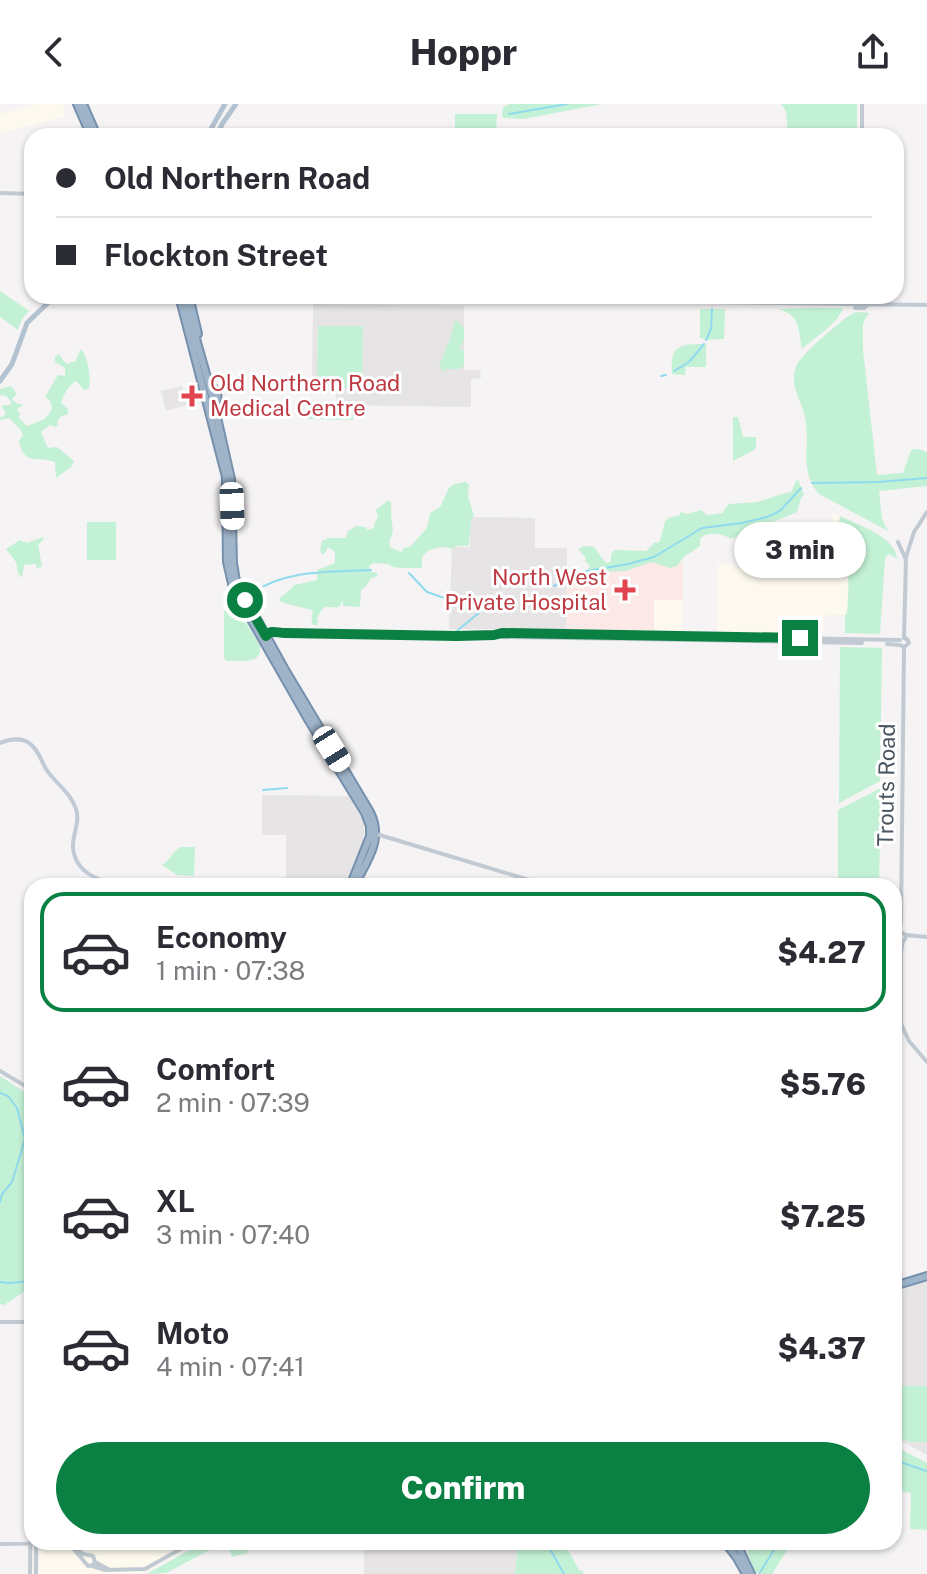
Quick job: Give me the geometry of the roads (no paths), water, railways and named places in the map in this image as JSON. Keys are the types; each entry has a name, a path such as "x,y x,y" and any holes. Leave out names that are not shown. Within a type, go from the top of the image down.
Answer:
{"highway":[{"path":"77,104 92,128"},
{"path":"83,104 93,128"},
{"path":"184,304 226,479 229,577 235,593 266,640"},
{"path":"202,372 209,384 231,479 234,572 241,593 324,741 376,825 373,846 356,878"},
{"path":"902,1282 927,1274"},
{"path":"731,1550 748,1572"},
{"path":"739,1550 748,1572"}],"main road":[{"path":"212,128 225,104"},
{"path":"220,128 236,104"},
{"path":"0,381 12,364 27,323 47,304"},
{"path":"855,308 864,308 869,304 927,305"},
{"path":"0,743 20,739 37,751 50,775 75,805 77,820 72,843 77,861 87,873 97,878"}],"street":[{"path":"862,104 862,128"},
{"path":"0,193 24,194"},
{"name":"Trouts Road","path":"901,878 902,642 906,560 914,532 927,512"},
{"path":"898,542 906,560"},
{"path":"266,640 271,632 902,642"},
{"path":"374,833 523,878"},
{"path":"902,937 927,937"},
{"name":"Trouts Road","path":"902,1026 909,1041 927,1062"},
{"path":"0,1071 24,1085"},
{"path":"0,1322 24,1322"},
{"path":"0,1544 24,1543"},
{"path":"33,1574 34,1550"},
{"path":"75,1550 86,1558"},
{"path":"78,1550 86,1558 87,1565 108,1569 146,1568 179,1550"},
{"path":"86,1558 93,1556 94,1564"}],"waterway":[{"path":"509,114 567,104"},
{"path":"706,340 711,329 712,309"},
{"path":"674,371 689,362 704,344"},
{"path":"661,376 666,375"},
{"path":"812,483 927,478"},
{"path":"554,586 581,572 654,557 702,528 767,517 780,511 801,488"},
{"path":"250,595 277,580 292,576 371,570"},
{"path":"409,573 427,592 447,599"},
{"path":"486,609 506,607"},
{"path":"235,617 240,610"},
{"path":"457,631 481,611"},
{"path":"263,790 287,788"},
{"path":"0,1093 8,1096 17,1108 24,1135"},
{"path":"0,1202 2,1194 12,1182 24,1142"},
{"path":"0,1282 24,1282"},
{"path":"902,1463 927,1471"},
{"path":"550,1550 564,1574"},
{"path":"759,1574 774,1550"}],"place":[{"name":"Old Northern Road Medical Centre","path":"192,396"},
{"name":"North West Private Hospital","path":"625,590"}]}
